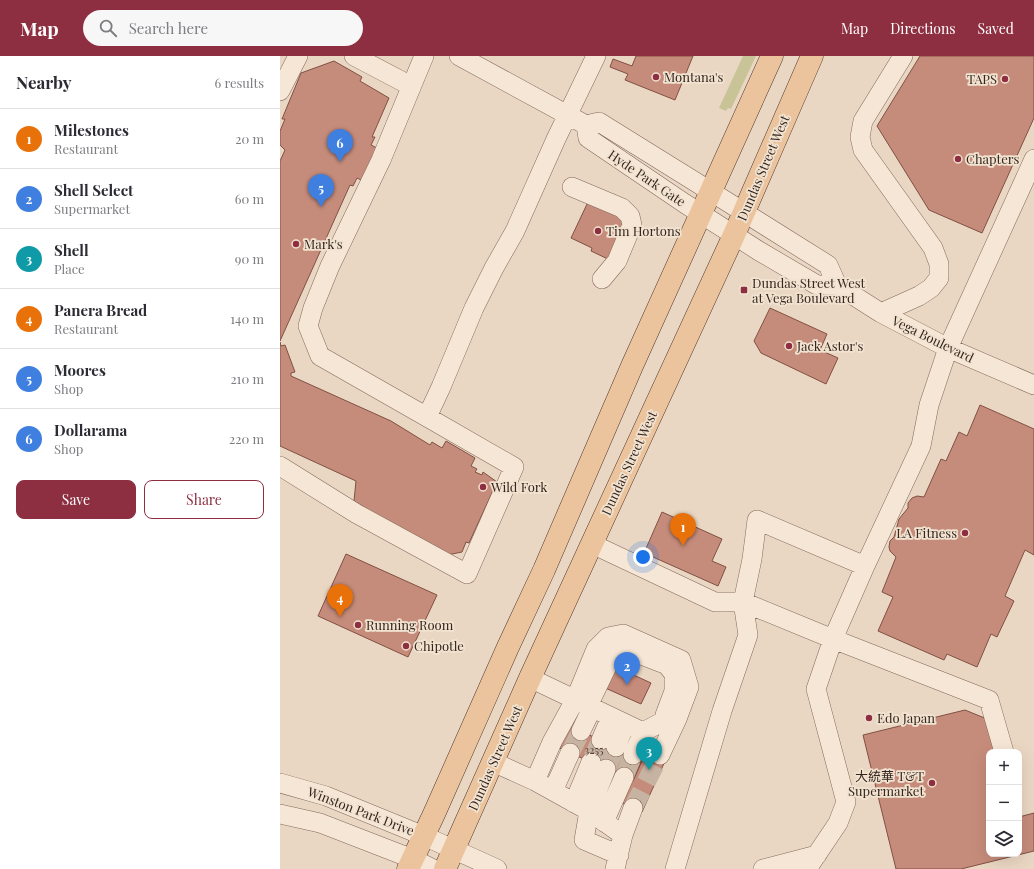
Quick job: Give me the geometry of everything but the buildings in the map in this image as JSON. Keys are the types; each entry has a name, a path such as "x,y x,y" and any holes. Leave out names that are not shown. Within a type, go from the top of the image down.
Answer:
{"main road":[{"name":"Dundas Street West","path":"426,867 492,762 592,544 718,225 711,191 772,56"},
{"name":"Dundas Street West","path":"426,867 440,843 508,647 544,570 632,366 718,225 738,209 812,56"}],"street":[{"path":"280,91 298,56"},
{"path":"354,56 411,86"},
{"path":"280,466 357,514 468,574 514,467 320,356 308,326 313,308 330,266 381,160 424,56"},
{"name":"Hyde Park Gate","path":"459,56 586,125 599,122 738,209"},
{"path":"427,417 474,308 515,231 567,115 596,56"},
{"path":"881,313 919,296 931,288 939,278 939,264 933,248 863,150 860,137 863,121 903,56"},
{"name":"Hyde Park Gate","path":"586,125 588,138 718,225"},
{"path":"763,869 812,862 838,823 846,802 816,689 833,639 921,446 929,405 948,348 1034,159"},
{"path":"572,187 622,208 630,216 632,225 617,261 602,279"},
{"path":"718,225 817,285 837,285 828,265 738,209"},
{"name":"Vega Boulevard","path":"837,285 881,313 948,348 1034,385"},
{"path":"675,869 722,711 748,635 742,602 752,559 757,520 865,566"},
{"path":"592,544 715,602 742,602 989,700 1003,749"},
{"path":"581,731 596,649 608,637 623,634 681,660 689,687 670,720 660,755"},
{"path":"530,678 643,732"},
{"path":"535,781 552,742 585,705"},
{"path":"633,755 643,732 670,720"},
{"path":"608,743 618,721"},
{"path":"553,791 570,753"},
{"path":"492,762 535,781 553,791 589,812 623,835"},
{"path":"598,766 584,840 617,862 623,835 633,808"},
{"path":"589,812 624,777"},
{"name":"Winston Park Drive","path":"280,783 326,796 440,843 497,869"},
{"name":"Winston Park Drive","path":"280,814 320,823 426,867"}],"shaded area":[{"path":"743,56 756,56 731,109 728,108 726,111 719,108"}],"tunnel":[{"path":"570,753 581,731"},
{"path":"591,762 601,740"},
{"path":"606,769 616,747"},
{"path":"624,777 633,755"},
{"path":"633,808 660,755"}],"place":[{"name":"Montana's","path":"656,77"},
{"name":"TAPS","path":"1005,79"},
{"name":"Chapters","path":"958,159"},
{"name":"Dollarama","path":"340,162"},
{"name":"Moores","path":"321,207"},
{"name":"Tim Hortons","path":"598,231"},
{"name":"Mark's","path":"296,244"},
{"name":"Dundas Street West at Vega Boulevard","path":"744,290"},
{"name":"Jack Astor's","path":"789,346"},
{"name":"Wild Fork","path":"483,487"},
{"name":"LA Fitness","path":"965,533"},
{"name":"Milestones","path":"683,546"},
{"name":"Panera Bread","path":"340,617"},
{"name":"Running Room","path":"358,625"},
{"name":"Chipotle","path":"406,646"},
{"name":"Shell Select","path":"627,685"},
{"name":"Edo Japan","path":"869,718"},
{"name":"Shell","path":"649,770"},
{"name":"大統華 T&T Supermarket","path":"932,783"}]}
